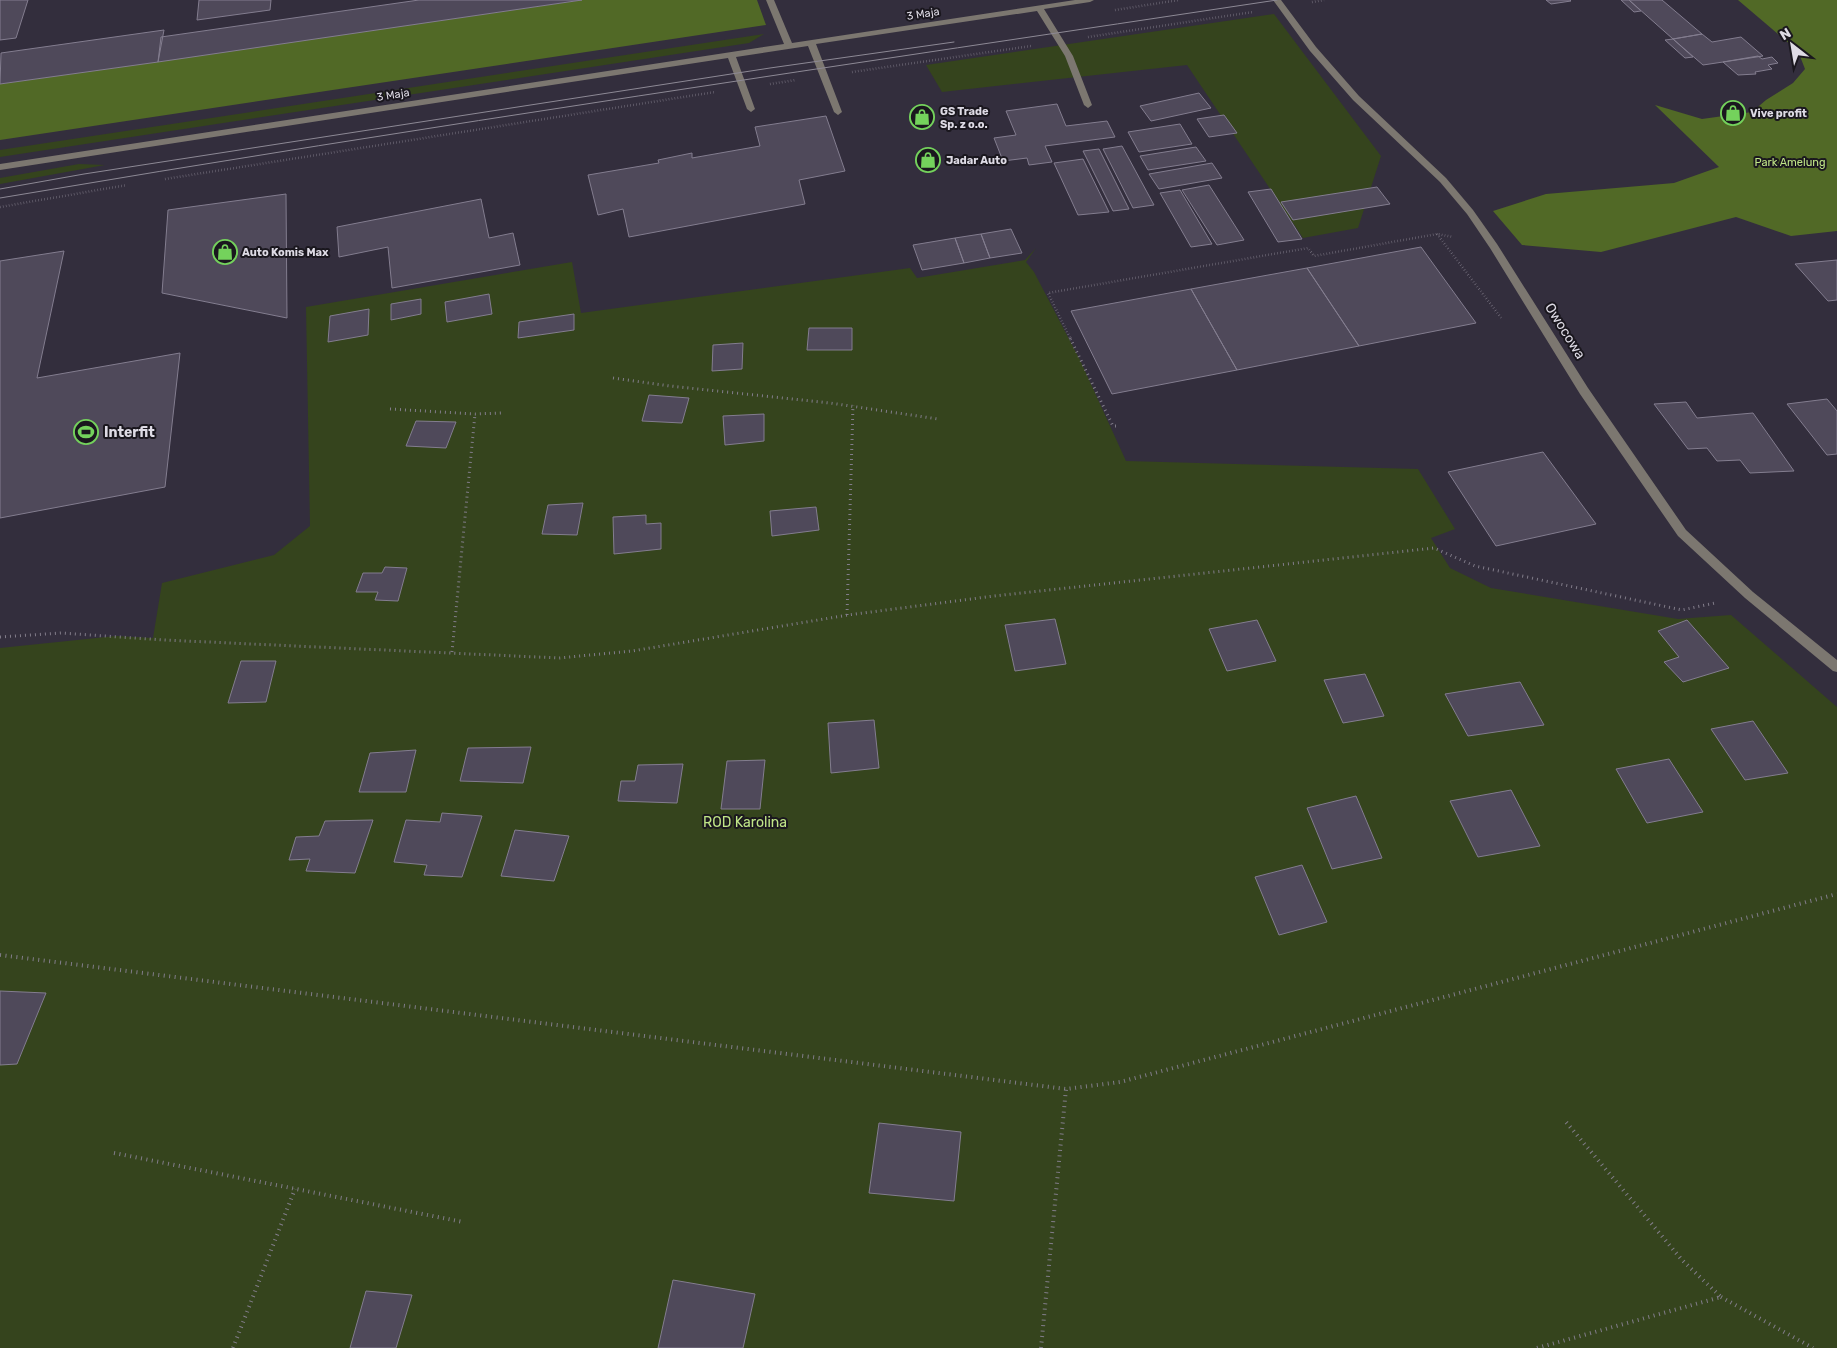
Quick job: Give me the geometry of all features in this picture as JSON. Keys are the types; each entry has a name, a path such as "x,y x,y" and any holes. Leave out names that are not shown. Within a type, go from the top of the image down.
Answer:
{"street":[{"path":"770,0 789,46"},
{"name":"3 Maja","path":"0,167 1090,0"},
{"name":"Owocowa","path":"1277,0 1313,49 1356,98 1443,180 1470,212 1494,246 1590,399 1682,533 1749,595 1837,668"},
{"path":"1039,8 1069,56 1088,105"},
{"path":"811,43 838,112"},
{"path":"731,55 751,109"}],"path":[{"path":"1110,34 1260,10"},
{"path":"165,179 743,88 1040,44"},
{"path":"0,207 127,185"},
{"path":"1116,426 1113,426 1048,293 1310,248 1314,256 1437,234 1458,239"},
{"path":"1437,234 1506,324"},
{"path":"613,378 652,386 764,395 853,405 938,419"},
{"path":"847,615 853,405"},
{"path":"390,409 475,414 501,413"},
{"path":"452,652 475,414"},
{"path":"0,636 61,633 559,658 591,656 680,644 847,615 1117,581 1434,548 1475,566 1682,610 1749,595"},
{"path":"0,955 1066,1089 1120,1082 1837,894"},
{"path":"1041,1348 1066,1089"},
{"path":"1566,1122 1682,1260 1721,1297 1813,1348"},
{"path":"114,1153 463,1222"},
{"path":"233,1348 295,1189"},
{"path":"1537,1348 1721,1297"}],"green space":[{"path":"582,0 757,0 766,25 0,140 0,84"},
{"name":"Park Amelung","path":"1738,0 1837,0 1837,231 1791,236 1736,217 1601,252 1522,245 1493,211 1546,194 1674,183 1719,167 1655,105 1702,119 1752,112 1766,100 1793,83 1805,69 1798,51"},
{"path":"1274,14 1381,156 1358,228 1303,238 1187,65 942,92 926,65"},
{"path":"764,34 749,43 0,157 0,150"},
{"path":"79,164 105,165 0,184 0,178"},
{"name":"ROD Karolina","path":"1036,248 1026,262 1034,272 1080,360 1126,461 1418,469 1455,529 1431,538 1450,568 1491,588 1678,619 1731,615 1837,707 1837,1348 0,1348 0,648 116,636 153,638 162,583 274,555 310,526 306,307 572,262 581,313 910,268 917,278 1025,260"}],"building":[{"path":"0,0 28,0 16,38 0,40"},
{"path":"199,0 271,0 270,10 197,20"},
{"path":"419,0 582,0 158,62 161,37"},
{"path":"1546,0 1570,0 1571,1 1551,4"},
{"path":"1621,0 1629,0 1641,11 1634,12"},
{"path":"1629,0 1662,0 1702,34 1673,39"},
{"path":"164,30 158,62 0,84 1,53"},
{"path":"1702,34 1712,42 1741,37 1763,56 1703,65 1673,39"},
{"path":"1673,39 1693,57 1685,58 1665,40"},
{"path":"1758,56 1762,59 1772,57 1778,63 1768,65 1772,69 1755,72 1756,74 1738,75 1723,62"},
{"path":"1199,93 1211,108 1151,121 1140,106"},
{"path":"1057,104 1066,126 1107,121 1115,137 1045,146 1052,162 1029,165 1027,158 1003,161 994,138 1016,135 1006,111"},
{"path":"1224,115 1237,133 1209,137 1197,119"},
{"path":"826,116 845,171 799,180 805,204 629,237 623,209 598,215 588,175 659,163 658,160 692,153 692,158 760,146 755,127"},
{"path":"1180,124 1192,144 1139,152 1128,132"},
{"path":"1122,146 1154,205 1133,208 1103,149"},
{"path":"1196,147 1206,161 1148,170 1140,156"},
{"path":"1099,149 1129,209 1113,211 1083,151"},
{"path":"1083,159 1109,212 1078,215 1054,163"},
{"path":"1212,163 1222,178 1159,189 1149,174"},
{"path":"1209,185 1244,240 1217,245 1182,190"},
{"path":"1377,187 1390,204 1293,220 1281,202"},
{"path":"1271,189 1302,239 1278,242 1248,192"},
{"path":"1180,190 1212,244 1191,247 1160,193"},
{"name":"Auto Komis Max","path":"286,194 287,318 162,293 168,210"},
{"path":"481,199 489,238 513,233 520,265 392,288 388,247 339,257 337,227"},
{"path":"1011,229 1022,253 990,258 981,234"},
{"path":"981,234 990,258 964,263 955,238"},
{"path":"955,238 964,263 922,270 913,245"},
{"path":"1421,247 1476,323 1359,346 1307,268"},
{"name":"Interfit","path":"64,251 37,378 180,353 165,487 0,518 0,261"},
{"path":"1837,260 1837,300 1828,301 1795,264"},
{"path":"1307,268 1359,346 1237,370 1191,289"},
{"path":"1191,289 1237,370 1112,394 1071,311"},
{"path":"489,294 492,314 447,322 445,302"},
{"path":"421,299 421,314 391,320 391,304"},
{"path":"369,309 368,335 328,342 330,316"},
{"path":"574,314 574,330 518,338 519,322"},
{"path":"809,328 852,328 852,350 807,350"},
{"path":"743,343 742,369 712,371 713,345"},
{"path":"649,395 689,398 682,423 642,421"},
{"path":"1827,399 1837,411 1837,454 1827,455 1787,404"},
{"path":"1686,402 1697,418 1753,413 1794,471 1750,473 1740,460 1717,461 1707,448 1688,449 1654,404"},
{"path":"764,414 764,441 725,445 723,416"},
{"path":"416,421 456,422 446,448 406,446"},
{"path":"1543,452 1596,524 1496,546 1448,472"},
{"path":"583,503 577,535 542,534 548,505"},
{"path":"816,507 819,530 772,536 770,511"},
{"path":"646,515 646,524 661,523 661,549 614,554 613,517"},
{"path":"385,567 407,568 398,601 375,600 378,592 356,592 363,573 382,573"},
{"path":"1055,619 1066,664 1015,671 1005,625"},
{"path":"1257,620 1276,661 1227,671 1209,629"},
{"path":"1687,620 1729,668 1683,682 1664,662 1679,657 1658,631"},
{"path":"241,661 276,661 266,702 228,703"},
{"path":"1365,674 1384,716 1343,723 1324,680"},
{"path":"1520,682 1544,725 1468,736 1445,694"},
{"path":"874,720 879,768 831,773 828,723"},
{"path":"1753,721 1788,773 1745,780 1711,729"},
{"path":"531,747 523,783 460,781 468,748"},
{"path":"416,750 406,792 359,792 370,753"},
{"path":"1669,759 1703,812 1647,823 1616,769"},
{"path":"765,760 760,809 721,809 727,761"},
{"path":"683,764 677,803 618,801 621,781 635,781 638,765"},
{"path":"1511,790 1540,846 1478,857 1450,801"},
{"path":"1356,796 1382,858 1332,869 1307,808"},
{"path":"442,813 482,816 462,877 424,875 427,865 394,862 406,820 440,822"},
{"path":"373,820 355,873 306,871 310,859 289,860 296,837 319,836 325,821"},
{"path":"515,830 569,836 554,881 501,876"},
{"path":"1302,865 1327,922 1279,935 1255,877"},
{"path":"0,991 46,993 17,1064 0,1065"},
{"path":"879,1123 961,1132 954,1201 869,1193"},
{"path":"673,1280 755,1294 743,1348 658,1348"},
{"path":"366,1291 412,1295 396,1348 350,1348"}],"tram line":[{"path":"0,198 478,121 1277,0"},
{"path":"0,189 84,174 770,68 954,42"}],"place":[{"name":"Vive profit","path":"1733,113"},
{"name":"GS Trade Sp. z o.o.","path":"922,117"},
{"name":"Jadar Auto","path":"928,160"},
{"name":"Auto Komis Max","path":"225,252"},
{"name":"Interfit","path":"86,432"}]}
